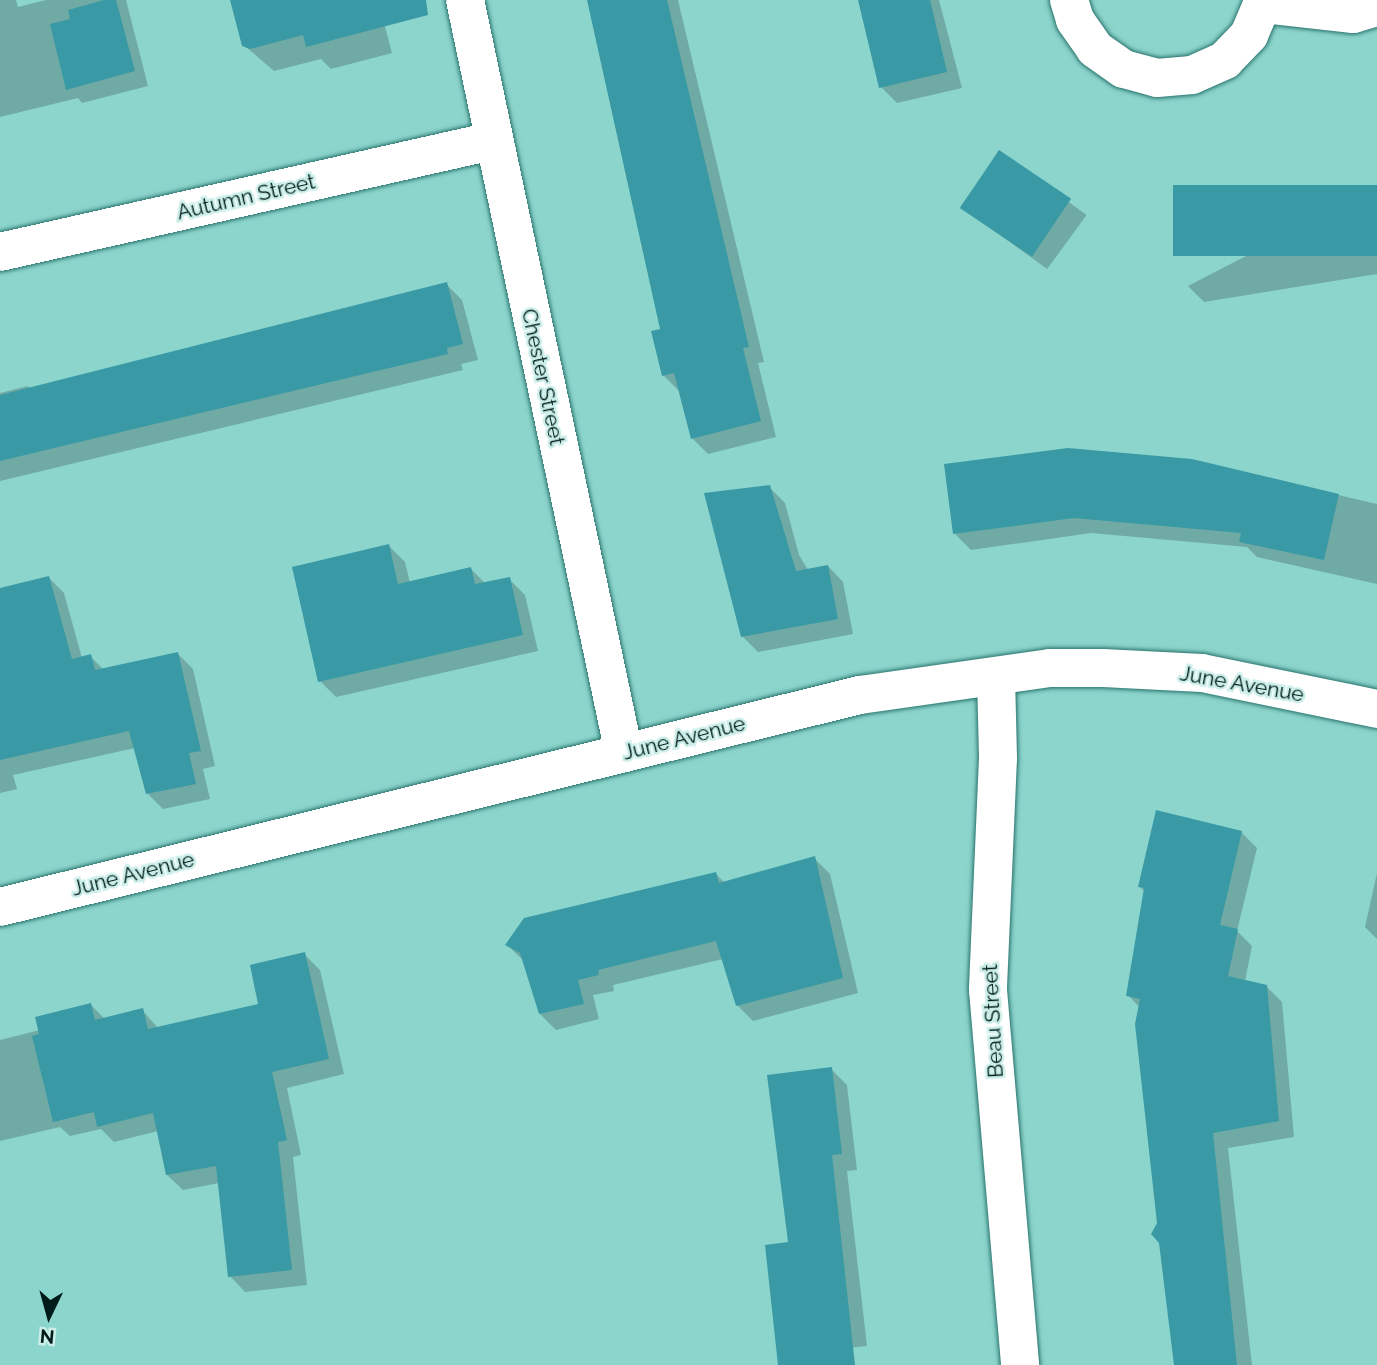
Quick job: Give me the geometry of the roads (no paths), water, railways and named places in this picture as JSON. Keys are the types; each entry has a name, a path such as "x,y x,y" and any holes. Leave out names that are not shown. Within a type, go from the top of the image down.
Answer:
{"street":[{"name":"Chester Street","path":"465,0 492,141 624,753"},
{"path":"1069,0 1075,20 1095,49 1124,69 1157,78 1192,75 1225,60 1250,35 1264,2 1353,14 1377,7"},
{"name":"Autumn Street","path":"0,252 492,141"},
{"name":"June Avenue","path":"0,907 860,695 1050,668 1202,673 1377,709"},
{"name":"Beau Street","path":"996,676 998,758 988,990 1020,1365"}]}
